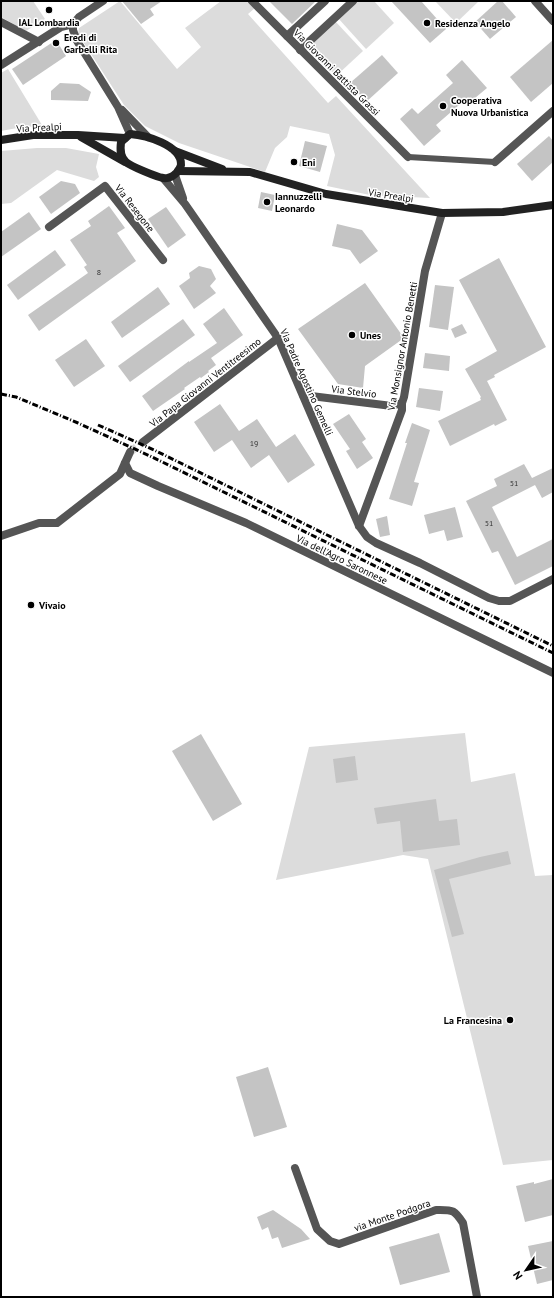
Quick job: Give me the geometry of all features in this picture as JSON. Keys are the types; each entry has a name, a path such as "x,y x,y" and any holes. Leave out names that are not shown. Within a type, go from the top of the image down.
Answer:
{"street":[{"path":"1,65 61,27 73,24 79,17 103,1"},
{"name":"Via Giovanni Battista Grassi","path":"252,1 408,157"},
{"path":"287,36 325,1"},
{"path":"300,50 353,1"},
{"path":"535,1 553,21"},
{"path":"1,22 39,42"},
{"path":"73,24 73,30 77,41 118,107 148,137"},
{"path":"118,107 127,136 121,142 120,151 125,162"},
{"path":"495,162 553,111"},
{"name":"Via Prealpi","path":"1,140 33,135 127,136 140,134 166,145 175,151 229,172"},
{"name":"Via Prealpi","path":"78,135 133,167 163,178 176,173 250,172 326,194 442,213 503,212 553,205"},
{"path":"175,151 181,162 180,168 176,173"},
{"name":"Via Padre Agostino Gemelli","path":"176,173 186,204"},
{"name":"Via Padre Agostino Gemelli","path":"163,178 186,204 278,338 359,526 367,537 376,543 420,563 489,598 499,601 510,601 553,580"},
{"name":"Via Resegone","path":"49,227 105,186 163,260"},
{"name":"Via Monsignor Antonio Benetti","path":"359,526 402,410 425,271 442,213"},
{"name":"Via Papa Giovanni Ventitreesimo","path":"144,442 278,338"},
{"name":"Via Stelvio","path":"303,395 392,406 402,403"},
{"path":"1,536 39,523 56,523 120,474 130,452"},
{"name":"Via dell'Agro Saronnese","path":"125,463 130,473 246,523 553,673"},
{"name":"via Monte Podgora","path":"295,1168 317,1229 330,1241 339,1244 436,1210 450,1210 456,1213 463,1223 477,1297"}],"lane":[{"path":"408,157 495,162"}],"shaded area":[{"path":"1,1 33,1 45,19 26,31 1,17"},
{"path":"120,1 177,69 201,47 185,28 221,1 248,1 255,8 248,14 328,103 336,96 430,198 370,195 327,186 335,155 329,134 290,126 287,137 275,148 265,172 179,143 145,126 124,105 78,34 79,28"},
{"path":"357,1 374,1 394,23 366,49 338,18"},
{"path":"435,1 479,1 456,23"},
{"path":"335,21 363,51 336,76 308,46"},
{"path":"8,69 45,130 28,126 1,131 1,73"},
{"path":"37,148 66,148 99,154 96,167 99,177 94,181 57,170 11,203 1,204 1,151"},
{"name":"La Francesina","path":"465,733 471,782 515,773 535,876 553,875 553,1160 503,1165 428,859 403,855 276,880 309,747"}],"building":[{"path":"122,1 162,1 150,9 154,15 141,24"},
{"path":"269,1 316,1 292,24"},
{"name":"Residenza Angelo","path":"391,1 421,1 446,29 430,43"},
{"path":"498,1 502,1 516,17 490,39 475,22"},
{"path":"56,40 66,56 23,85 12,69"},
{"path":"553,40 553,83 531,102 510,77"},
{"path":"382,55 398,73 366,102 350,83"},
{"name":"Cooperativa Nuova Urbanistica","path":"462,60 487,88 469,103 466,99 436,125 441,131 424,146 400,119 412,108 418,114 453,83 446,75"},
{"path":"60,83 79,84 91,92 88,101 51,100 51,91"},
{"path":"549,136 553,141 553,162 532,181 517,164"},
{"path":"305,141 327,146 320,172 299,166"},
{"path":"61,181 75,184 80,193 51,214 39,197"},
{"name":"Iannuzzelli Leonardo","path":"261,192 275,195 272,211 258,208"},
{"path":"109,206 125,228 117,233 136,261 39,331 28,315 88,273 84,267 87,265 70,240 91,226 88,221"},
{"path":"166,207 186,235 168,248 148,219"},
{"path":"29,212 41,229 1,257 1,232"},
{"path":"337,224 362,230 378,251 360,264 350,250 332,246"},
{"path":"55,250 66,265 18,300 7,285"},
{"path":"499,258 546,347 494,375 495,377 487,381 507,420 495,426 494,424 450,446 438,421 481,400 481,397 465,369 497,351 459,280"},
{"path":"199,266 211,269 216,279 210,286 216,293 194,309 179,286 190,278 189,273"},
{"name":"Unes","path":"365,283 404,338 365,366 363,388 338,384 298,329"},
{"path":"435,285 454,287 448,330 429,327"},
{"path":"158,287 170,304 122,338 111,322"},
{"path":"224,308 243,335 211,358 216,365 208,371 209,372 153,411 142,396 189,361 217,343 203,324"},
{"path":"183,319 195,335 130,382 118,366"},
{"path":"462,324 467,333 455,338 451,329"},
{"path":"86,339 105,366 74,387 55,360"},
{"path":"425,353 450,356 449,371 423,368"},
{"path":"419,388 443,391 440,411 416,407"},
{"path":"220,404 239,431 257,419 276,447 295,434 315,465 288,483 269,455 251,468 232,440 214,452 194,422"},
{"path":"349,414 366,439 362,442 373,458 357,469 346,451 350,449 333,424"},
{"path":"412,423 430,430 414,482 419,483 412,506 389,499"},
{"path":"524,464 532,478 553,468 553,492 542,498 535,485 492,507 517,557 553,539 553,566 515,585 498,551 492,553 466,501 497,486 494,479"},
{"path":"455,507 463,537 447,541 444,530 429,534 424,515"},
{"path":"387,516 390,535 380,537 376,519"},
{"path":"201,734 242,804 213,821 172,751"},
{"path":"355,756 358,780 336,783 333,759"},
{"path":"436,799 439,821 457,819 460,845 403,852 400,821 377,824 374,808"},
{"path":"508,851 511,864 449,879 464,934 452,937 434,870"},
{"path":"268,1067 287,1127 254,1137 236,1077"},
{"path":"553,1179 553,1215 525,1222 516,1186 534,1182 534,1184"},
{"path":"273,1210 301,1229 310,1239 282,1248 278,1237 272,1239 268,1227 262,1230 257,1217"},
{"path":"439,1233 450,1272 400,1285 389,1247"},
{"path":"553,1241 553,1280 537,1284 528,1246"}],"tunnel":[{"path":"130,452 143,442"}],"railway":[{"path":"1,394 16,397 150,456 553,653"},
{"path":"98,425 154,450 553,646"}],"place":[{"name":"IAL Lombardia","path":"49,10"},
{"name":"Residenza Angelo","path":"427,23"},
{"name":"Eredi di Garbelli Rita","path":"56,43"},
{"name":"Cooperativa Nuova Urbanistica","path":"443,106"},
{"name":"Eni","path":"294,162"},
{"name":"Iannuzzelli Leonardo","path":"267,202"},
{"name":"Unes","path":"352,335"},
{"name":"Vivaio","path":"31,605"},
{"name":"La Francesina","path":"510,1020"}]}
